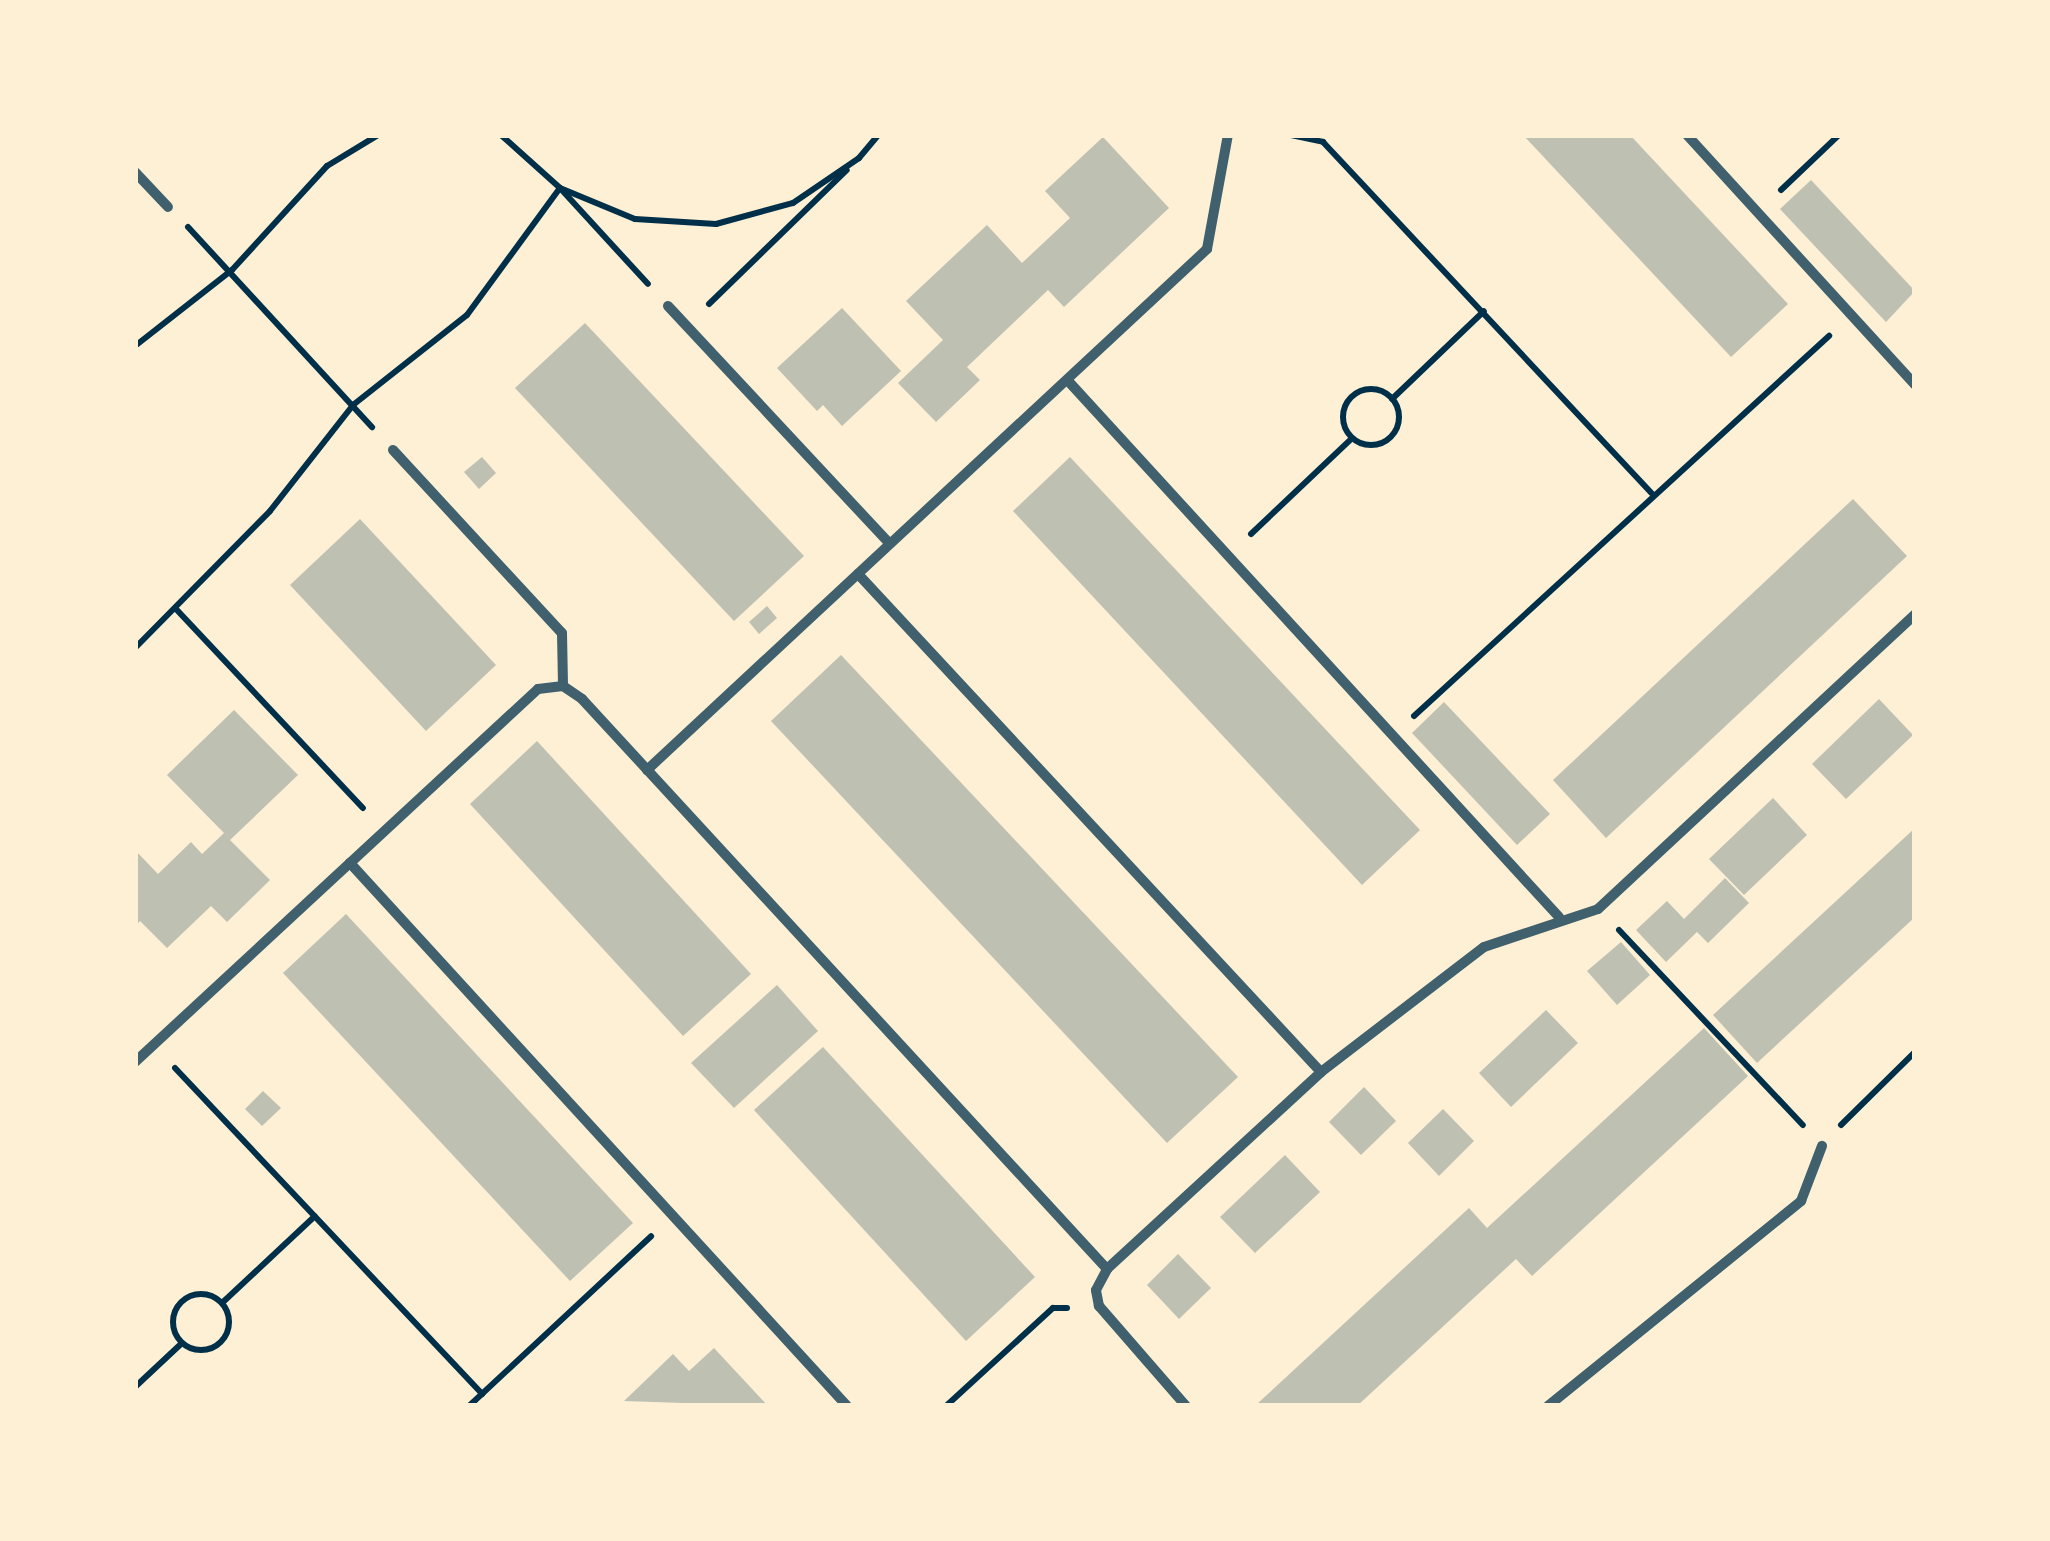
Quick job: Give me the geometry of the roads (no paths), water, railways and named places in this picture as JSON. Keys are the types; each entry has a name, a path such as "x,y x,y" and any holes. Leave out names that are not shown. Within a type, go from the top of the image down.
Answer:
{"street":[{"path":"647,770 1070,383 1207,249 1228,135"},
{"path":"1687,135 1915,384"},
{"path":"135,172 168,206"},
{"path":"668,306 890,544"},
{"path":"1070,383 1559,917"},
{"path":"393,450 562,633 562,686 647,770 1107,1269"},
{"path":"858,574 1321,1072"},
{"path":"1186,1406 1099,1306 1096,1290 1107,1269 1321,1072 1484,946 1559,917 1598,909 1915,614"},
{"path":"135,1062 538,689 562,686"},
{"path":"350,862 847,1406"},
{"path":"1548,1406 1801,1201 1822,1146"}]}
